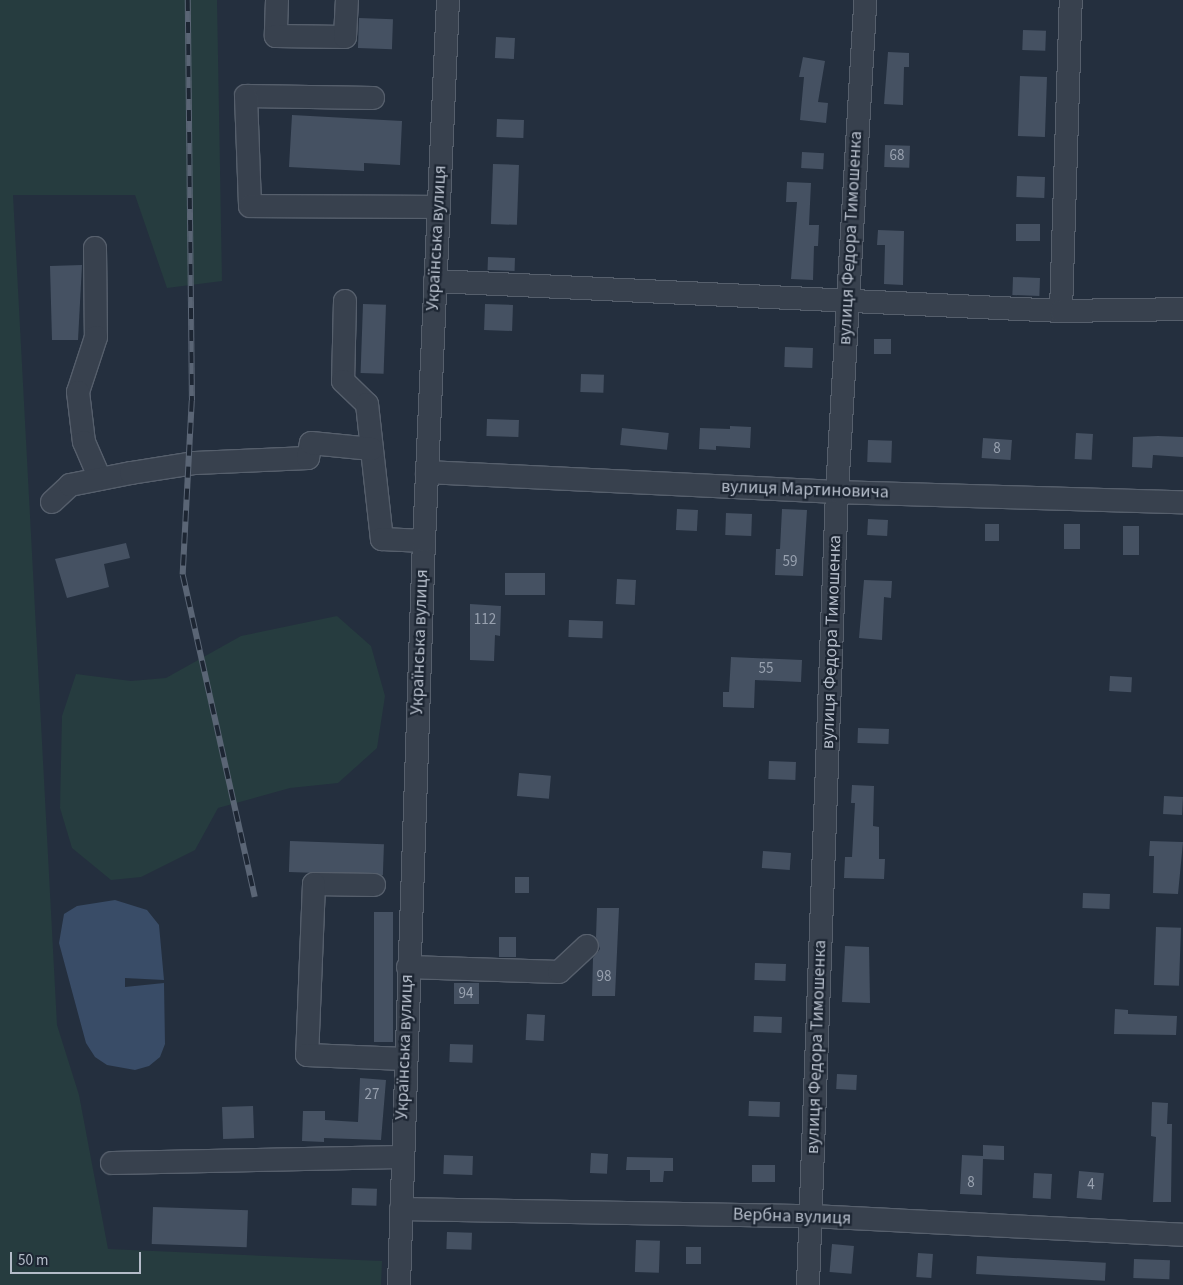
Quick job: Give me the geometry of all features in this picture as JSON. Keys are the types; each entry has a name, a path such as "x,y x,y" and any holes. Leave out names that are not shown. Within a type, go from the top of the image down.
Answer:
{"street":[{"path":"277,0 276,36 345,37 347,0"},
{"name":"Українська вулиця","path":"399,1285 401,1156 424,541 448,0"},
{"name":"вулиця Федора Тимошенка","path":"808,1285 837,492 865,0"},
{"path":"1061,311 1071,0"},
{"path":"373,98 246,96 250,206 438,206"},
{"path":"95,248 96,337 78,392 84,442 100,479"},
{"path":"435,281 1061,311 1183,308"},
{"path":"345,300 344,381 367,404 382,539 424,541"},
{"path":"52,502 70,485 100,479 195,463 308,458 311,443 372,448"},
{"name":"вулиця Мартиновича","path":"427,472 837,492 1183,502"},
{"path":"374,885 314,884 307,1055 405,1059"},
{"path":"408,966 559,972 587,946"},
{"path":"112,1163 401,1156"},
{"name":"Вербна вулиця","path":"401,1209 811,1216 1183,1235"}],"green space":[{"path":"0,0 217,0 222,281 167,288 135,195 13,195 57,1025 79,1095 108,1249 382,1261 381,1285 0,1285"},
{"path":"337,616 371,646 385,696 377,748 338,783 290,788 218,808 195,850 141,877 111,880 72,848 60,808 62,716 76,674 131,681 166,678 241,636"}],"water":[{"path":"115,900 147,910 159,925 164,980 125,978 125,987 164,983 165,1044 160,1057 149,1066 135,1070 107,1065 95,1057 86,1043 59,943 64,914 77,906"}],"building":[{"path":"359,18 393,19 392,49 358,48"},
{"path":"1023,30 1046,31 1045,51 1022,50"},
{"path":"496,37 515,38 514,59 495,58"},
{"path":"888,52 909,53 909,67 904,67 903,105 884,104"},
{"path":"803,57 825,61 818,102 828,103 826,123 800,120 804,77 799,77"},
{"path":"1020,76 1047,77 1045,137 1018,136"},
{"path":"292,115 402,121 400,165 364,163 364,171 289,167"},
{"path":"497,119 524,120 523,138 496,137"},
{"path":"885,145 910,146 909,168 884,167"},
{"path":"802,152 824,153 823,169 801,168"},
{"path":"493,164 519,165 517,225 491,224"},
{"path":"1017,176 1045,177 1044,198 1016,197"},
{"path":"787,182 811,183 809,225 819,225 818,246 814,246 813,280 791,279 797,202 786,202"},
{"path":"1016,224 1040,224 1040,241 1016,241"},
{"path":"878,230 904,231 903,285 884,284 885,245 877,245"},
{"path":"488,257 515,258 515,271 488,270"},
{"path":"82,265 78,340 52,340 50,266"},
{"path":"1013,277 1040,278 1039,296 1012,295"},
{"path":"363,304 386,305 384,374 361,373"},
{"path":"485,304 513,305 512,331 484,330"},
{"path":"874,339 891,339 891,354 874,354"},
{"path":"785,347 813,348 812,368 784,367"},
{"path":"581,374 604,375 603,393 580,392"},
{"path":"487,419 519,420 518,437 486,436"},
{"path":"730,426 751,427 750,448 716,446 716,450 699,449 700,428 730,429"},
{"path":"622,428 669,433 667,450 620,445"},
{"path":"1076,433 1093,434 1092,460 1075,459"},
{"path":"1133,437 1183,437 1183,457 1153,455 1152,468 1132,467"},
{"path":"983,438 1012,440 1011,460 982,458"},
{"path":"868,440 892,441 891,463 867,462"},
{"path":"677,509 698,510 697,531 676,530"},
{"path":"782,509 807,510 803,576 775,575 776,549 780,549"},
{"path":"726,513 752,514 751,536 725,535"},
{"path":"868,519 888,520 887,536 867,535"},
{"path":"985,524 999,524 999,541 985,541"},
{"path":"1064,524 1080,524 1080,549 1064,549"},
{"path":"1123,526 1139,526 1139,555 1123,555"},
{"path":"126,543 130,558 104,564 109,587 67,598 55,559"},
{"path":"505,573 545,573 545,595 505,595"},
{"path":"617,579 636,580 635,605 616,604"},
{"path":"864,580 892,581 891,598 884,597 882,640 859,638"},
{"path":"470,604 501,606 500,636 495,635 494,661 470,660"},
{"path":"569,620 603,621 602,638 568,637"},
{"path":"731,657 802,660 801,682 755,680 754,708 723,707 723,692 729,692"},
{"path":"1110,676 1132,677 1131,692 1109,691"},
{"path":"858,728 889,729 888,744 857,743"},
{"path":"769,761 796,762 795,780 768,779"},
{"path":"519,773 551,776 549,799 517,796"},
{"path":"852,785 874,786 873,826 879,827 879,859 885,859 884,879 844,878 845,857 852,857 855,803 851,803"},
{"path":"1164,796 1183,797 1182,815 1163,814"},
{"path":"290,841 384,844 383,875 289,872"},
{"path":"1150,841 1183,842 1178,894 1153,893 1154,856 1149,856"},
{"path":"763,851 791,853 790,870 762,868"},
{"path":"515,877 529,877 529,893 515,893"},
{"path":"1083,893 1110,894 1109,909 1082,908"},
{"path":"597,908 619,908 615,996 592,996 593,958 600,949 596,937"},
{"path":"374,912 393,912 393,1042 374,1042"},
{"path":"1156,927 1181,928 1179,986 1154,985"},
{"path":"499,937 516,937 516,957 499,957"},
{"path":"845,946 869,947 870,1003 842,1002"},
{"path":"755,963 786,964 785,981 754,980"},
{"path":"454,983 479,983 479,1004 454,1004"},
{"path":"1115,1009 1128,1010 1128,1014 1177,1016 1176,1035 1114,1034"},
{"path":"527,1014 545,1015 544,1041 526,1040"},
{"path":"754,1016 782,1017 781,1033 753,1032"},
{"path":"450,1044 473,1045 472,1063 449,1062"},
{"path":"837,1074 857,1075 856,1090 836,1089"},
{"path":"360,1078 386,1080 381,1140 324,1138 324,1142 302,1141 303,1111 325,1111 325,1120 358,1122"},
{"path":"749,1101 780,1102 779,1117 748,1116"},
{"path":"1152,1102 1168,1103 1167,1124 1172,1124 1171,1202 1153,1202 1156,1137 1151,1136"},
{"path":"253,1106 254,1138 223,1139 222,1107"},
{"path":"983,1145 1004,1146 1004,1160 983,1159 982,1195 960,1194 962,1155 983,1156"},
{"path":"591,1153 608,1154 607,1174 590,1173"},
{"path":"444,1155 473,1156 472,1175 443,1174"},
{"path":"627,1157 673,1158 673,1171 664,1171 663,1182 650,1182 650,1170 626,1170"},
{"path":"752,1165 775,1165 775,1182 752,1182"},
{"path":"1079,1171 1104,1173 1102,1200 1077,1198"},
{"path":"1034,1173 1052,1174 1051,1199 1033,1198"},
{"path":"352,1188 377,1189 376,1206 351,1205"},
{"path":"153,1207 248,1210 247,1247 152,1244"},
{"path":"447,1232 472,1233 471,1250 446,1249"},
{"path":"636,1240 660,1241 659,1273 635,1272"},
{"path":"832,1244 854,1246 851,1274 830,1272"},
{"path":"686,1247 701,1247 701,1264 686,1264"},
{"path":"918,1253 933,1254 931,1278 916,1277"},
{"path":"977,1256 1106,1263 1105,1281 976,1274"},
{"path":"1134,1259 1170,1260 1169,1279 1133,1278"}],"railway":[{"path":"188,0 192,401 183,575 255,897"}]}
